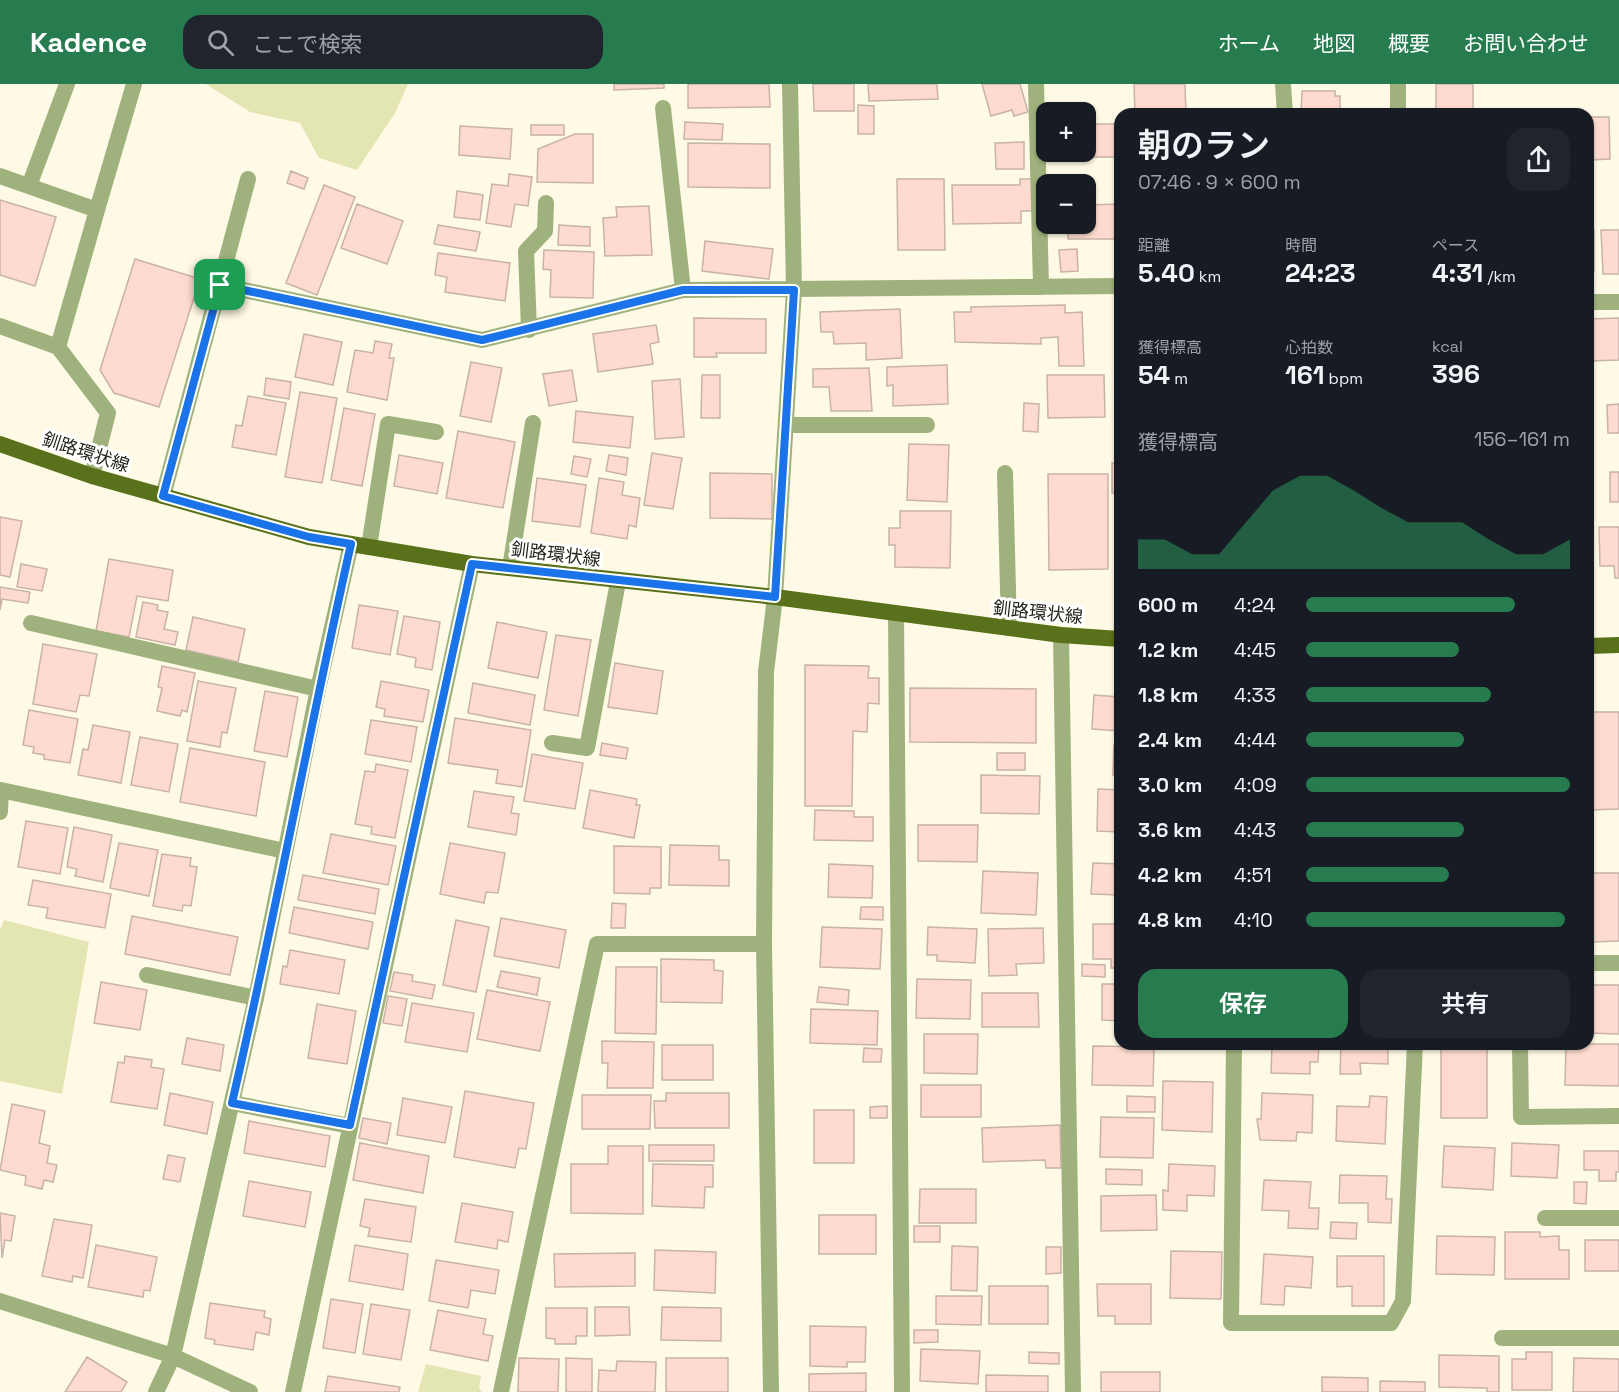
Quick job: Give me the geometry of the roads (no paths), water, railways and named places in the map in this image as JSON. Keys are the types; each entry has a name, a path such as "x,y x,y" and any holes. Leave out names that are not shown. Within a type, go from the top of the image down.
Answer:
{"main road":[{"name":"釧路環状線","path":"0,444 92,476 309,537 472,564 618,582 775,597 896,615 1061,635 1114,639"},
{"path":"1594,646 1619,645"}],"street":[{"path":"29,186 68,84"},
{"path":"58,347 134,84"},
{"path":"771,1392 764,944 766,672 775,597 794,290 790,84"},
{"path":"1036,84 1041,287"},
{"path":"1283,84 1285,108"},
{"path":"1398,84 1398,108"},
{"path":"663,108 683,290"},
{"path":"0,176 97,210"},
{"path":"163,496 248,179"},
{"path":"528,330 526,250 544,231 546,203"},
{"path":"220,285 482,340 683,290 1114,286"},
{"path":"1594,302 1619,302"},
{"path":"0,326 58,347 108,413 92,476"},
{"path":"510,568 533,423"},
{"path":"369,547 388,424 436,432"},
{"path":"786,425 927,425"},
{"path":"1005,473 1009,628"},
{"path":"156,1392 173,1356 232,1103 256,998 318,689 351,544"},
{"path":"293,1392 472,564"},
{"path":"552,743 587,748 618,582"},
{"path":"896,615 902,1392"},
{"path":"31,623 318,689"},
{"path":"1061,635 1073,1392"},
{"path":"0,812 1,790 285,851"},
{"path":"501,1392 597,944 764,944"},
{"path":"1594,963 1619,963"},
{"path":"147,975 256,998"},
{"path":"1234,1050 1231,1323 1391,1323 1403,1301 1415,1050"},
{"path":"1520,1050 1521,1117 1619,1116"},
{"path":"232,1103 350,1125"},
{"path":"1545,1218 1619,1218"},
{"path":"0,1301 173,1356 250,1392"},
{"path":"1502,1338 1619,1338"}]}
